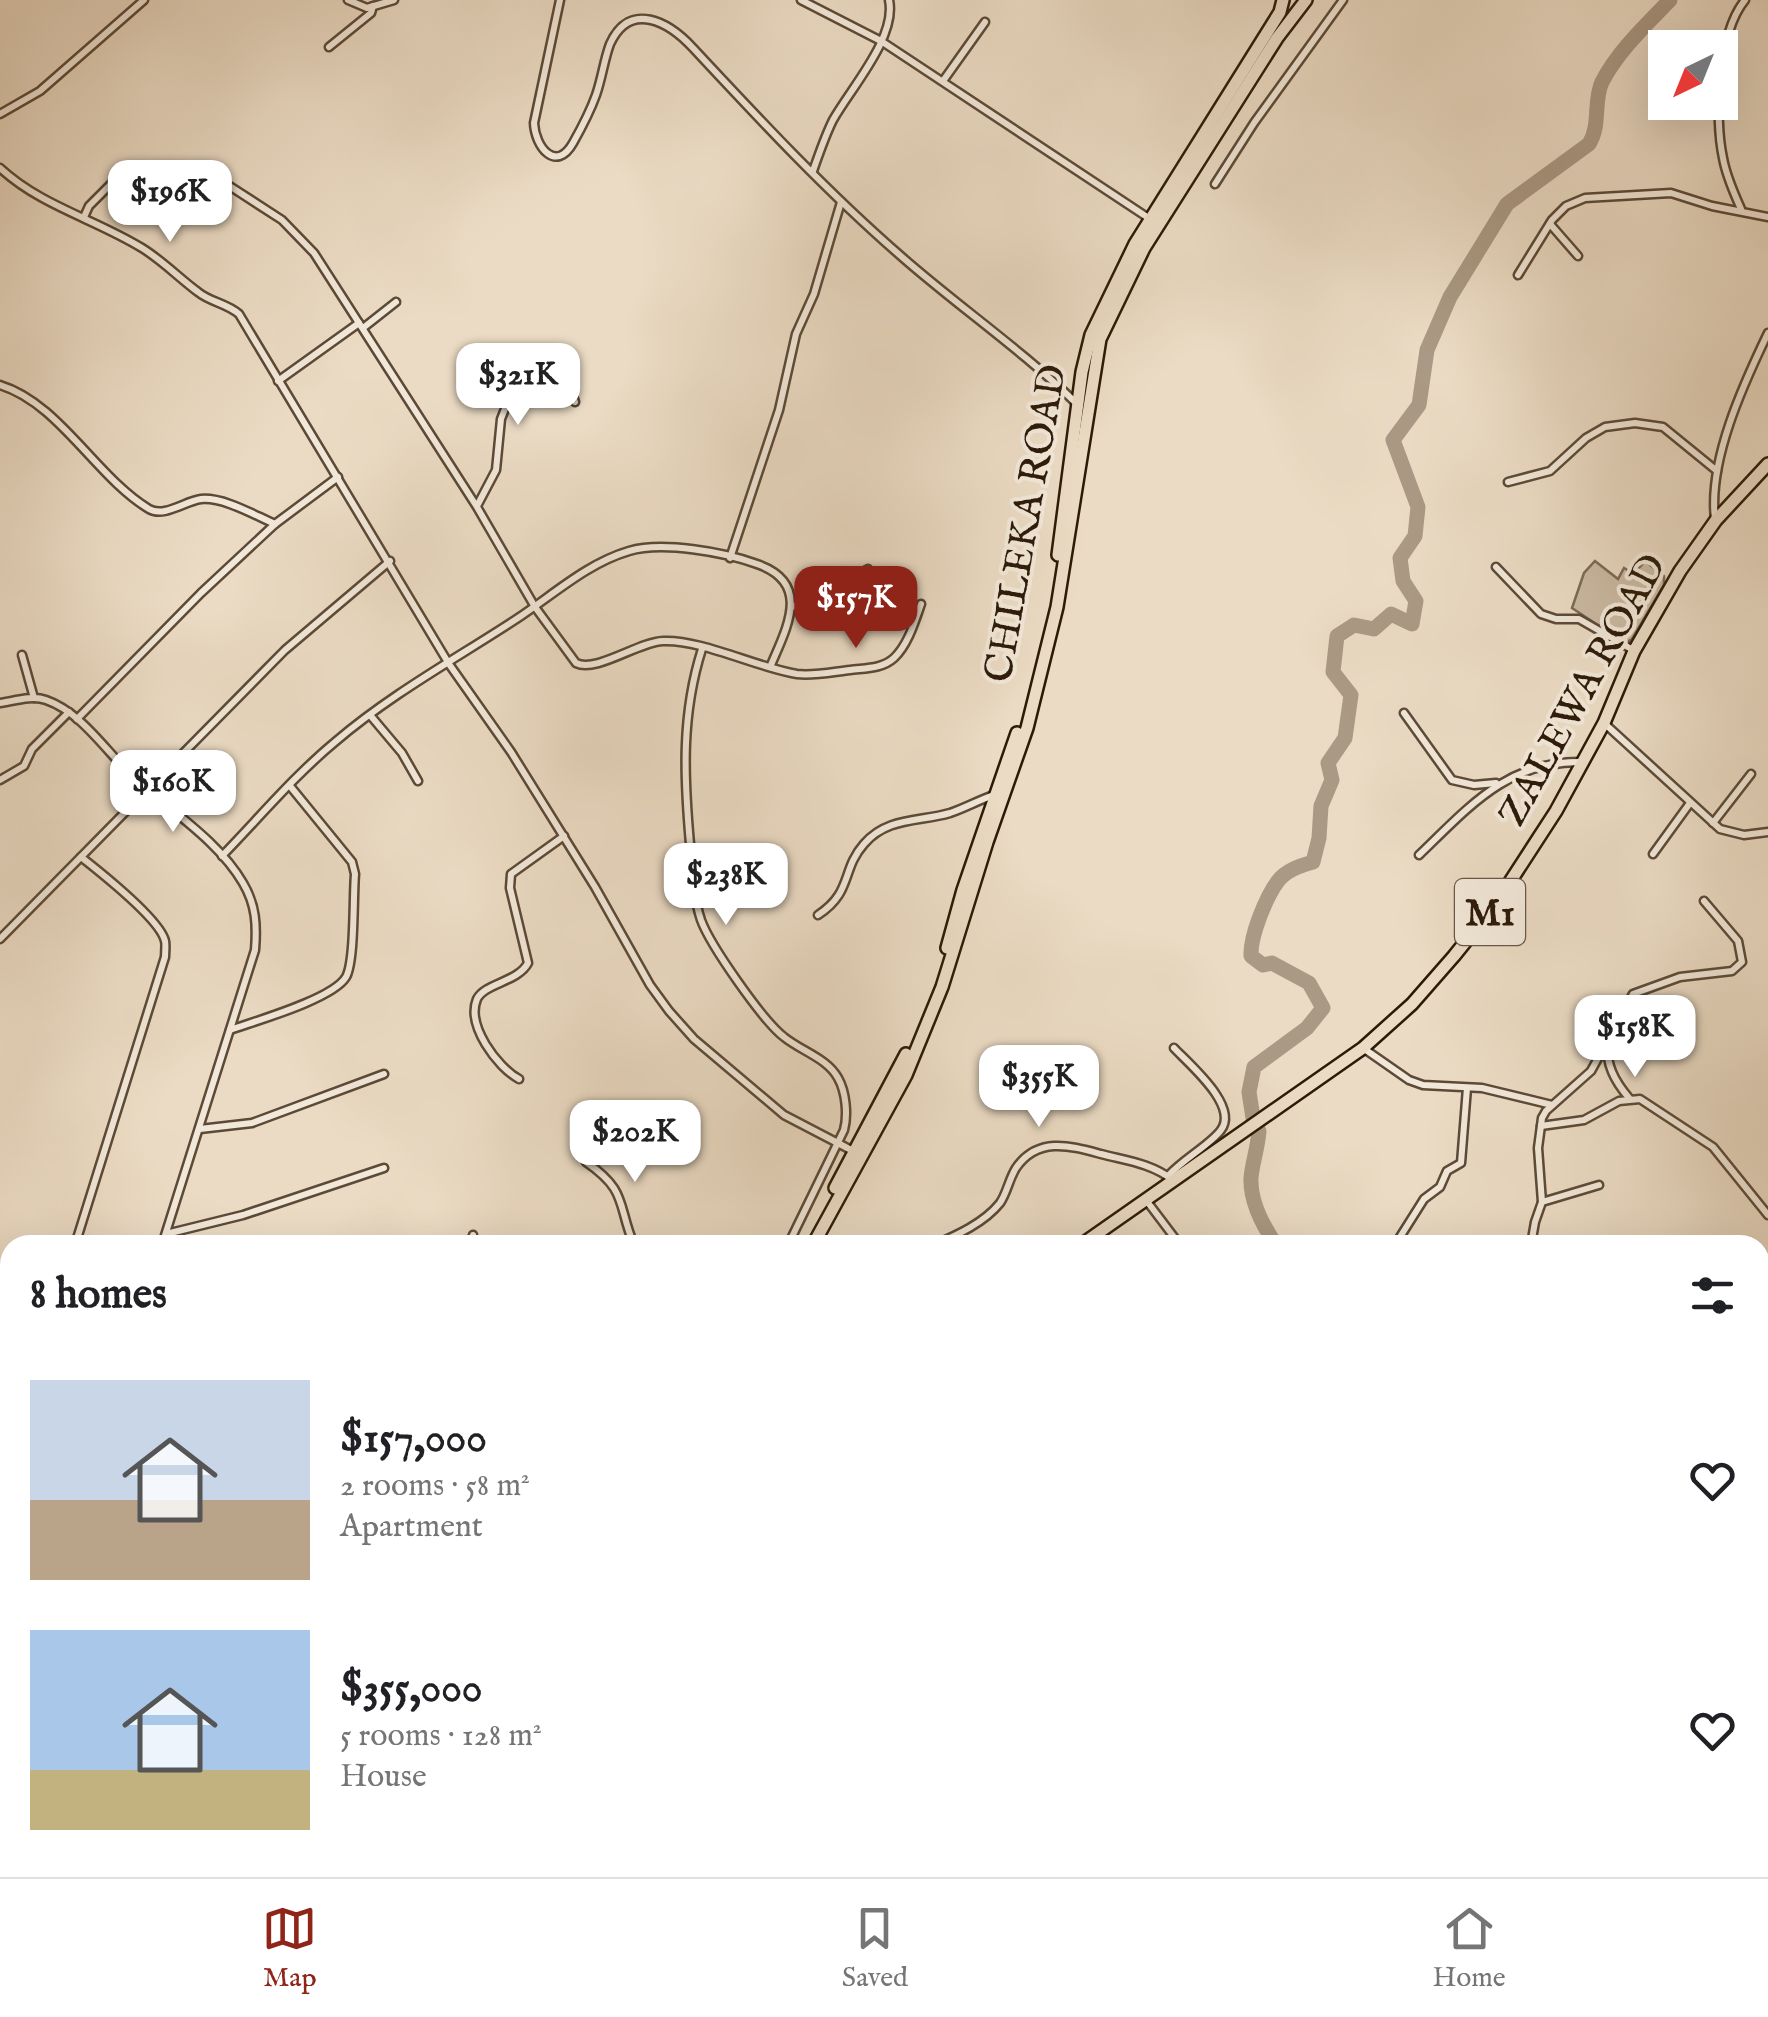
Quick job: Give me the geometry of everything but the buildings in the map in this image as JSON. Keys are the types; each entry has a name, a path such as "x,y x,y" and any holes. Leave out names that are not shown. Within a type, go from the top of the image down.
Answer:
{"highway":[{"name":"CHILEKA ROAD","path":"1155,222 1283,0"},
{"name":"CHILEKA ROAD","path":"811,1235 900,1068 929,1002 994,794 1020,725 1052,597 1090,336 1116,280 1306,0"},
{"path":"819,1235 906,1074 942,987 1027,728 1057,607 1100,340 1155,222"},
{"name":"ZALEWA ROAD","path":"1095,1235 1171,1178 1363,1048 1412,1004 1495,905 1584,762 1634,650 1680,571 1716,520 1768,464"}],"street":[{"path":"0,114 40,91 144,0"},
{"path":"348,0 368,8 394,0"},
{"path":"560,0 534,123 537,141 550,155 566,154 582,127 614,35 624,24 638,18 654,18 682,37 739,101 906,261 1078,404"},
{"path":"801,0 881,42 1155,222"},
{"path":"813,171 834,119 881,42 890,21 890,0"},
{"path":"1215,184 1343,0"},
{"path":"1741,210 1722,156 1720,94 1729,27 1745,0"},
{"path":"329,47 370,13 373,6"},
{"path":"944,82 985,22"},
{"path":"0,168 39,199 84,217 144,249 201,295 230,306 390,561 449,664 564,836 669,1011 694,1039 784,1115 855,1152"},
{"path":"84,217 89,206 122,173"},
{"path":"228,185 282,220 314,253 477,507 535,607 582,667 660,640 678,641 803,674 885,664 902,649 922,604"},
{"path":"1518,275 1550,224 1566,206 1585,198 1671,193 1712,206 1768,216"},
{"path":"730,558 779,410 796,334 814,294 841,201"},
{"path":"1550,224 1578,256"},
{"path":"278,381 396,302"},
{"path":"1716,520 1712,495 1717,470 1747,376 1768,333"},
{"path":"477,507 496,470 501,419 523,363 534,360 554,364 570,386 575,402"},
{"path":"0,384 24,395 150,510 160,512 204,499 275,524"},
{"path":"1508,482 1550,472 1586,438 1605,427 1635,423 1663,427 1717,470"},
{"path":"77,719 189,604 275,524 338,478"},
{"path":"222,856 334,742 581,574 628,551 666,546 753,562 782,578 789,589 792,607 771,665"},
{"path":"0,939 284,650 390,561"},
{"path":"1496,568 1541,614 1556,619 1579,619 1634,650"},
{"path":"792,607 829,592 868,569"},
{"path":"702,649 686,717 684,778 694,887 702,922 769,1022 784,1037 832,1069 839,1080 846,1123 793,1235"},
{"path":"22,655 34,698"},
{"path":"0,704 34,698 48,700 69,712 146,789 222,856 242,880 254,903 255,950 165,1234"},
{"path":"0,780 24,766 32,749 69,712"},
{"path":"1404,713 1452,780 1474,785 1498,783"},
{"path":"370,715 412,767 418,781"},
{"path":"1604,723 1728,834 1768,832"},
{"path":"1419,855 1498,783 1530,768 1584,762"},
{"path":"1713,824 1751,774"},
{"path":"230,1030 314,999 342,982 349,966 355,874 352,862 290,786"},
{"path":"818,915 837,901 859,850 872,835 900,821 940,816 994,794"},
{"path":"1653,854 1690,803"},
{"path":"518,1078 504,1071 488,1048 478,1025 476,1004 480,994 522,972 528,963 510,888 511,874 564,836"},
{"path":"78,1235 165,957 166,942 159,928 82,857"},
{"path":"1535,1235 1542,1202 1540,1126 1552,1106 1583,1081 1609,1042 1626,1004 1634,994 1680,977 1739,968 1742,954 1738,941 1704,901"},
{"path":"1609,1042 1610,1067 1629,1098"},
{"path":"954,1235 998,1206 1016,1168 1046,1147 1067,1144 1136,1161 1171,1178 1184,1158 1223,1128 1227,1116 1225,1106 1174,1048"},
{"path":"1363,1048 1424,1086 1513,1093 1552,1106"},
{"path":"200,1129 252,1122 384,1074"},
{"path":"1401,1235 1424,1199 1440,1187 1447,1171 1461,1163 1467,1088"},
{"path":"1540,1126 1591,1118 1629,1098 1640,1099 1713,1147 1768,1215"},
{"path":"586,1162 604,1174 620,1194 631,1235"},
{"path":"165,1234 243,1215 384,1168"},
{"path":"1542,1202 1599,1185"},
{"path":"1146,1200 1172,1235"}],"shaded area":[{"path":"1595,561 1618,579 1624,568 1634,574 1645,561 1664,576 1664,585 1632,639 1625,643 1572,608 1584,573"}],"waterway":[{"path":"1253,1118 1249,1092 1254,1067 1307,1028 1323,1008 1309,983 1272,963 1263,965 1251,956 1251,948 1273,888 1289,871 1313,862 1321,806 1332,780 1328,763 1345,738 1351,695 1333,672 1337,636 1354,625 1374,629 1391,614 1412,624 1416,601 1403,581 1400,558 1415,536 1418,507 1393,440 1419,405 1427,350 1450,297 1507,204 1589,144 1602,82 1624,49 1670,0"},
{"path":"1259,1131 1251,1187 1269,1235"}]}
